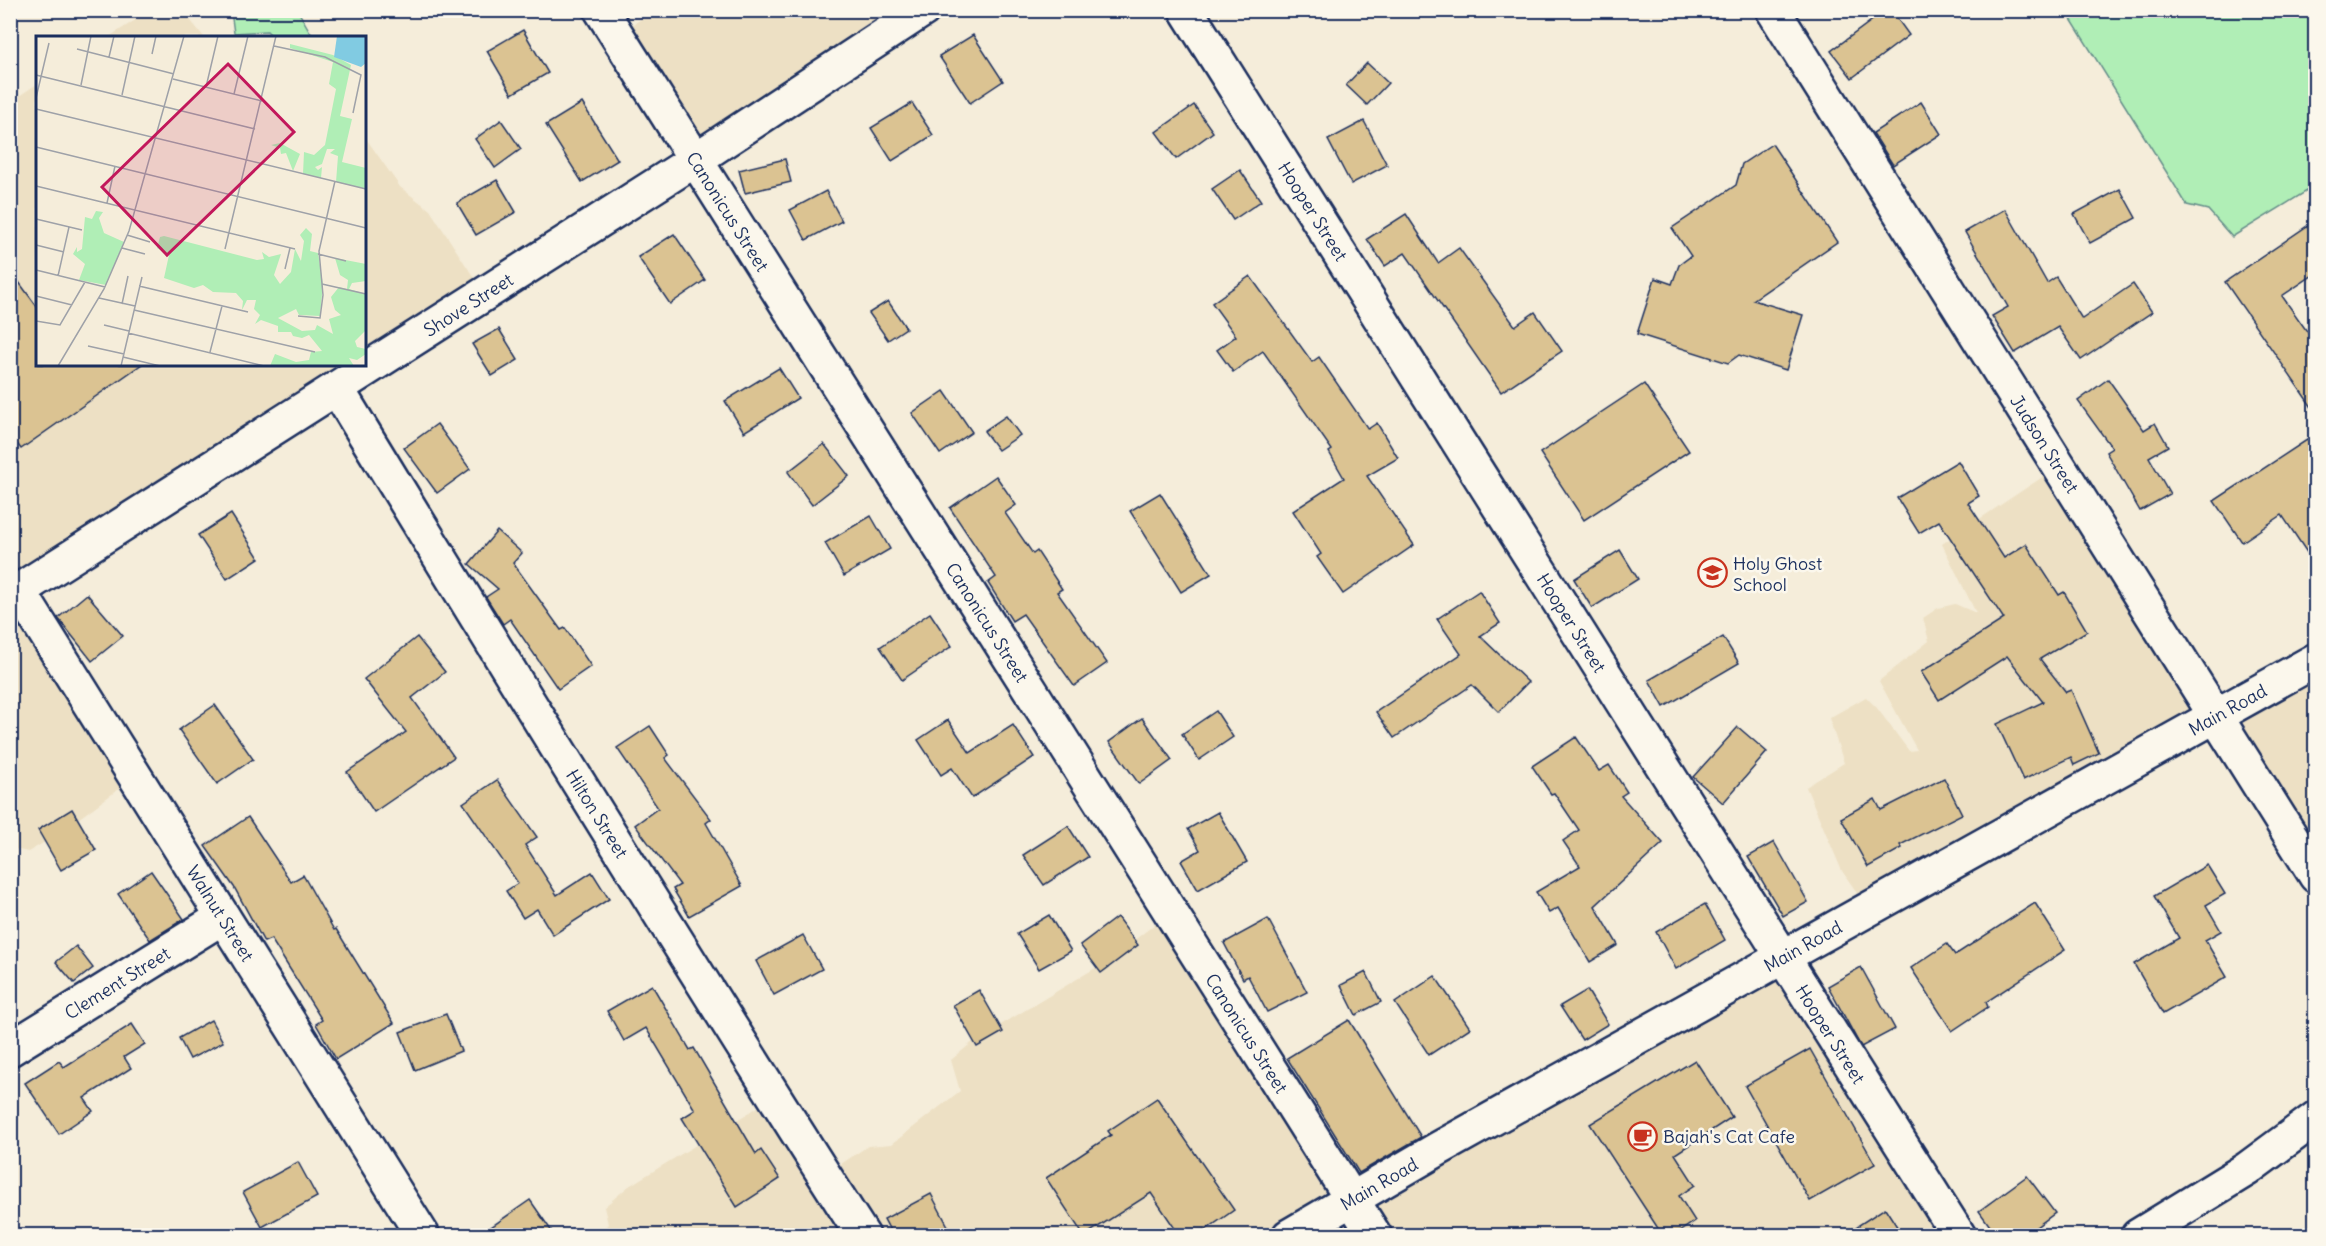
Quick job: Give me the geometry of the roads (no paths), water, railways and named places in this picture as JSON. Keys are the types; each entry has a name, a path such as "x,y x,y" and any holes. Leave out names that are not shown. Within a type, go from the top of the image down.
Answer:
{"street":[{"name":"Canonicus Street","path":"601,10 1375,1236"},
{"name":"Shove Street","path":"14,593 695,160 922,10"},
{"name":"Hooper Street","path":"1185,10 1959,1236"},
{"name":"Judson Street","path":"1773,10 2316,876"},
{"name":"Hilton Street","path":"337,389 549,738 863,1236"},
{"name":"Walnut Street","path":"14,593 223,917 423,1236"},
{"name":"Main Road","path":"1289,1236 1781,957 2316,660"},
{"name":"Clement Street","path":"10,1049 223,917"},
{"path":"2138,1236 2247,1169 2316,1118"}],"place":[{"name":"Holy Ghost School","path":"1712,573"},
{"name":"Bajah's Cat Cafe","path":"1642,1136"}]}
